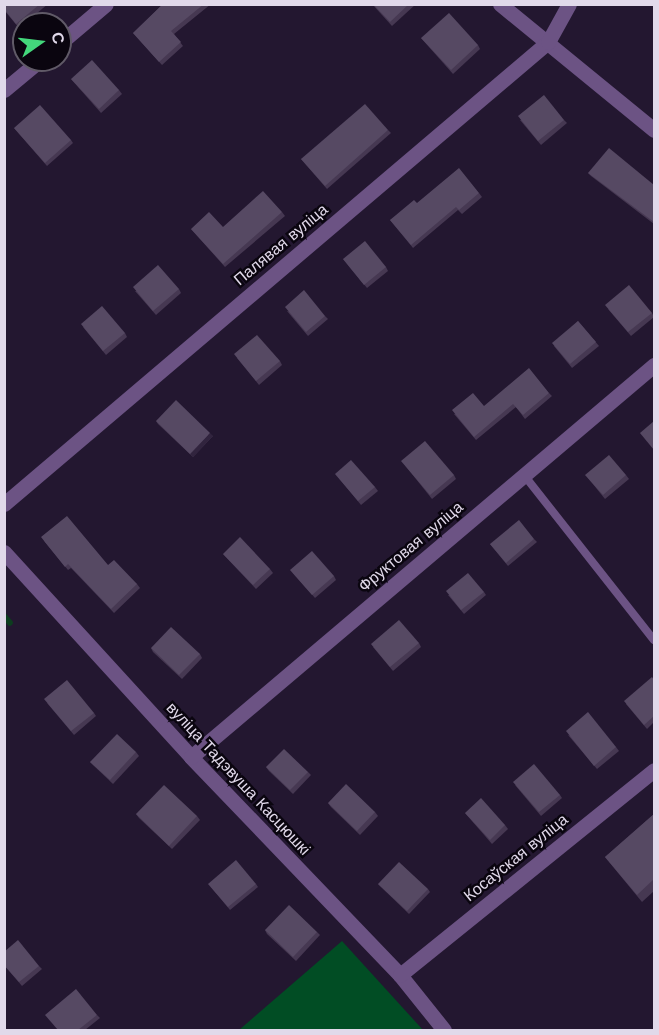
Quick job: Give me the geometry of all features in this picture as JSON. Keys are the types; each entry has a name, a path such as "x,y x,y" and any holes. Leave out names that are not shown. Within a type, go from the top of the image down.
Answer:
{"street":[{"path":"72,33 106,4"},
{"path":"500,4 654,130"},
{"name":"Палявая вуліца","path":"4,504 548,42 570,4"},
{"path":"4,90 26,72"},
{"name":"Фруктовая вуліца","path":"191,758 654,365"},
{"name":"вуліца Тадэвуша Касцюшкі","path":"4,552 191,758 400,975 444,1030"},
{"name":"Косаўская вуліца","path":"400,975 654,770"}],"lane":[{"path":"524,475 654,640"}],"green space":[{"path":"342,941 423,1030 239,1030"}],"building":[{"path":"4,4 40,4 30,12 12,12 12,19 4,9"},
{"path":"163,4 204,4 171,31 181,42 159,62 133,33"},
{"path":"373,4 409,4 390,22"},
{"path":"449,13 478,45 451,70 421,38"},
{"path":"92,60 119,90 99,109 71,79"},
{"path":"544,95 564,120 538,141 518,116"},
{"path":"365,104 388,130 325,186 301,159"},
{"path":"40,105 71,140 45,163 14,128"},
{"path":"609,148 654,185 654,222 588,173"},
{"path":"459,168 479,193 459,210 456,207 411,245 390,220 414,200 417,203"},
{"path":"263,191 282,212 223,264 191,229 209,212 223,227"},
{"path":"365,241 386,267 364,285 343,259"},
{"path":"158,265 179,289 153,311 133,287"},
{"path":"629,285 652,313 628,332 605,305"},
{"path":"304,290 325,316 306,332 285,307"},
{"path":"102,306 125,333 103,351 81,324"},
{"path":"578,321 596,342 570,364 552,343"},
{"path":"257,335 280,361 256,381 234,354"},
{"path":"529,368 549,393 523,415 513,404 474,437 452,410 473,393 484,406"},
{"path":"176,400 210,433 190,454 156,421"},
{"path":"654,421 654,450 640,433"},
{"path":"425,441 454,475 430,495 401,461"},
{"path":"609,455 626,475 603,495 585,475"},
{"path":"351,460 375,487 358,501 335,474"},
{"path":"67,516 108,565 114,560 137,584 111,609 68,564 65,567 41,537"},
{"path":"519,520 534,539 506,563 490,544"},
{"path":"240,537 270,569 253,585 223,554"},
{"path":"312,551 334,576 312,595 290,570"},
{"path":"468,573 484,592 461,610 446,591"},
{"path":"399,620 419,643 390,667 371,644"},
{"path":"171,627 200,654 179,675 151,648"},
{"path":"652,677 654,680 654,716 644,725 624,701"},
{"path":"67,680 94,713 71,731 44,699"},
{"path":"588,712 616,747 594,766 566,731"},
{"path":"117,734 136,752 110,780 90,762"},
{"path":"284,749 308,772 290,790 266,767"},
{"path":"534,764 560,795 539,812 513,782"},
{"path":"346,784 375,812 357,831 328,803"},
{"path":"164,785 197,816 169,846 136,814"},
{"path":"481,798 505,825 490,840 465,813"},
{"path":"654,814 654,879 637,895 605,857"},
{"path":"236,860 256,884 228,907 208,884"},
{"path":"399,862 428,889 407,911 378,884"},
{"path":"289,905 317,932 293,957 265,930"},
{"path":"18,940 39,966 19,982 4,965 4,952"},
{"path":"76,989 97,1015 78,1030 58,1030 45,1015"}],"waterway":[{"path":"4,616 10,623"}]}
